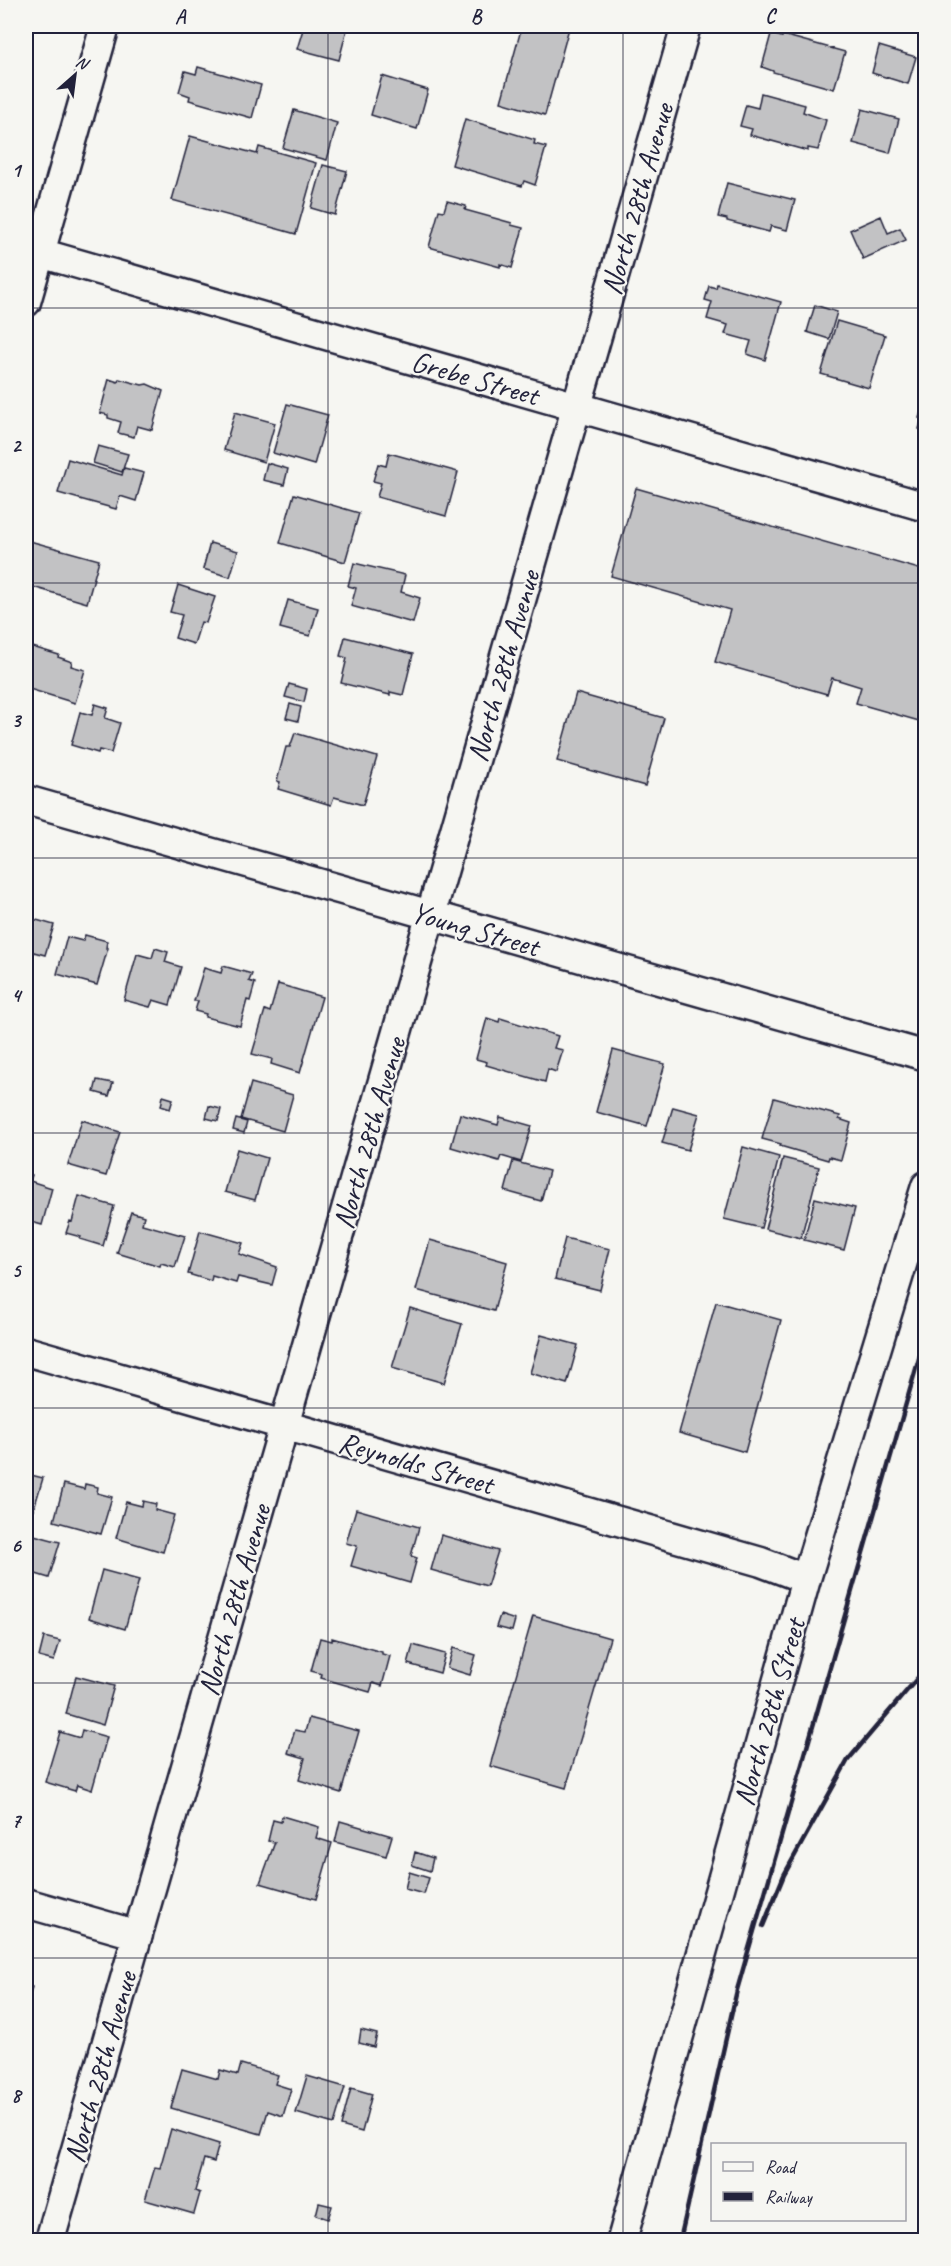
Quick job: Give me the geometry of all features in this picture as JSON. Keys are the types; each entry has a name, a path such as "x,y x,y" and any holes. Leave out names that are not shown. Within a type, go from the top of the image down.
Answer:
{"street":[{"path":"26,302 33,251 105,26"},
{"name":"North 28th Avenue","path":"50,2241 686,26"},
{"name":"Grebe Street","path":"33,251 926,507"},
{"name":"Young Street","path":"26,800 926,1056"},
{"name":"North 28th Street","path":"622,2241 806,1579 926,1186"},
{"name":"Reynolds Street","path":"26,1351 761,1562 806,1579"},
{"path":"26,1903 138,1935"}],"building":[{"path":"304,26 334,26 347,29 339,60 297,49"},
{"path":"522,26 569,28 545,115 501,102"},
{"path":"771,34 782,37 783,35 845,52 834,89 762,67"},
{"path":"879,46 916,57 908,84 872,73"},
{"path":"198,67 261,85 252,118 189,100 190,96 179,92 185,71 196,74"},
{"path":"382,76 428,90 417,129 371,115"},
{"path":"761,93 805,105 803,112 826,120 818,150 808,148 808,151 750,135 752,129 740,126 746,105 758,108"},
{"path":"862,109 899,119 890,153 853,143"},
{"path":"294,110 337,123 327,160 283,148"},
{"path":"465,119 535,140 534,144 546,147 535,185 524,181 522,186 452,165"},
{"path":"190,136 257,154 259,147 316,163 296,234 172,200"},
{"path":"323,165 347,171 335,215 311,208"},
{"path":"727,183 795,200 787,230 771,226 769,232 718,217"},
{"path":"447,201 466,206 465,210 523,228 512,268 500,264 500,267 429,247 439,210 444,211"},
{"path":"881,216 888,233 900,228 906,240 863,259 850,230"},
{"path":"717,284 781,302 765,360 747,354 751,341 725,334 728,325 707,319 712,302 705,300 709,286 716,288"},
{"path":"815,305 837,312 829,339 807,332"},
{"path":"837,321 885,335 869,388 821,374"},
{"path":"109,379 118,382 119,379 142,385 147,384 163,391 152,430 137,426 134,437 118,433 121,422 100,413"},
{"path":"926,396 926,431 919,429 922,418 919,418"},
{"path":"287,404 328,415 314,465 273,453"},
{"path":"235,412 275,423 264,462 224,450"},
{"path":"98,446 128,454 122,472 93,463"},
{"path":"389,453 458,472 446,516 377,497 381,483 373,481 378,464 386,466"},
{"path":"68,459 122,475 124,468 144,473 136,501 120,496 116,509 58,493"},
{"path":"267,463 288,469 284,485 263,480"},
{"path":"636,488 926,571 926,723 856,703 861,687 832,678 827,694 715,662 730,610 611,576"},
{"path":"294,494 359,513 345,562 280,543"},
{"path":"26,540 99,560 87,603 26,585"},
{"path":"210,543 238,551 230,577 203,569"},
{"path":"354,563 405,575 401,592 420,598 413,623 351,606 356,588 348,586"},
{"path":"178,585 215,597 206,623 201,622 194,644 175,638 182,615 170,612"},
{"path":"288,600 318,608 310,636 280,628"},
{"path":"345,637 413,654 403,695 390,692 390,695 341,683 347,658 340,656"},
{"path":"26,645 59,655 58,657 72,662 71,666 85,670 75,703 26,688"},
{"path":"289,684 307,689 304,702 285,697"},
{"path":"576,693 664,718 645,786 557,761"},
{"path":"95,704 108,708 105,718 120,723 111,753 99,750 98,753 71,745 80,712 92,715"},
{"path":"290,704 301,707 298,721 286,718"},
{"path":"295,733 377,757 363,805 334,797 331,805 278,789 280,782 277,781 286,747 290,747"},
{"path":"26,917 54,925 45,955 30,951 28,960 26,960"},
{"path":"85,935 107,941 106,948 108,948 97,985 57,974 67,937 83,941"},
{"path":"155,948 168,952 165,962 181,967 170,1005 153,1000 150,1007 124,1000 137,954 152,958"},
{"path":"223,966 252,974 249,981 255,983 250,1001 247,1000 240,1026 205,1017 206,1014 195,1011 198,1001 194,1001 204,968 221,973"},
{"path":"278,984 322,997 300,1073 271,1064 272,1059 252,1054 265,1010 270,1012"},
{"path":"487,1018 499,1022 500,1018 558,1036 554,1048 563,1050 556,1072 548,1069 545,1082 486,1065 487,1062 476,1059"},
{"path":"613,1050 665,1064 647,1126 596,1112"},
{"path":"97,1080 113,1083 109,1096 94,1092"},
{"path":"251,1083 293,1095 283,1131 241,1119"},
{"path":"163,1096 173,1099 170,1109 161,1106"},
{"path":"774,1098 840,1116 839,1119 851,1123 841,1160 829,1157 828,1160 762,1139"},
{"path":"209,1106 221,1109 218,1121 206,1118"},
{"path":"673,1107 699,1114 688,1150 662,1143"},
{"path":"460,1114 498,1125 500,1117 532,1126 521,1162 501,1156 499,1161 451,1147"},
{"path":"236,1119 247,1122 244,1133 233,1130"},
{"path":"82,1120 120,1132 106,1176 68,1165"},
{"path":"743,1147 779,1157 761,1228 724,1219"},
{"path":"237,1149 267,1158 255,1200 225,1192"},
{"path":"783,1158 819,1167 801,1238 765,1229"},
{"path":"513,1161 549,1171 541,1201 505,1191"},
{"path":"26,1173 32,1175 30,1181 52,1188 42,1225 28,1221 27,1228"},
{"path":"79,1196 114,1206 103,1246 66,1233 70,1221 72,1222"},
{"path":"815,1198 855,1208 844,1250 804,1240"},
{"path":"131,1212 144,1216 142,1224 185,1236 175,1267 161,1263 160,1266 117,1253"},
{"path":"200,1231 243,1243 239,1254 277,1267 272,1285 238,1277 236,1283 212,1276 211,1281 188,1274"},
{"path":"565,1238 610,1249 600,1290 555,1279"},
{"path":"430,1240 507,1262 494,1311 416,1290"},
{"path":"716,1302 781,1320 745,1452 679,1433"},
{"path":"410,1308 462,1324 444,1383 392,1368"},
{"path":"541,1335 578,1345 567,1384 530,1373"},
{"path":"26,1467 29,1468 27,1474 43,1478 32,1515 26,1513"},
{"path":"64,1484 84,1489 85,1484 98,1487 97,1493 112,1497 101,1534 54,1521"},
{"path":"143,1501 156,1504 155,1510 174,1515 163,1552 116,1538 126,1502 142,1506"},
{"path":"356,1509 419,1527 411,1556 417,1558 410,1583 351,1566 357,1546 346,1543"},
{"path":"34,1535 60,1542 49,1578 26,1571"},
{"path":"441,1535 498,1551 487,1586 431,1570"},
{"path":"102,1570 139,1580 125,1629 89,1618"},
{"path":"500,1615 515,1620 512,1631 496,1627"},
{"path":"533,1616 610,1638 566,1788 490,1766"},
{"path":"44,1637 60,1641 54,1661 39,1657"},
{"path":"320,1638 332,1641 332,1638 390,1656 382,1686 373,1683 370,1692 321,1678 322,1674 311,1671"},
{"path":"413,1645 445,1654 440,1673 408,1664"},
{"path":"453,1648 476,1655 470,1675 447,1668"},
{"path":"76,1676 114,1686 103,1725 66,1714"},
{"path":"309,1718 359,1731 341,1793 299,1780 305,1758 288,1753 295,1730 305,1732"},
{"path":"82,1730 107,1737 92,1790 77,1785 75,1791 45,1782 60,1732 80,1738"},
{"path":"282,1816 319,1827 316,1838 332,1843 316,1899 260,1883 275,1842 268,1841 273,1820 281,1822"},
{"path":"340,1821 392,1836 386,1856 335,1842"},
{"path":"415,1852 433,1858 430,1871 412,1865"},
{"path":"409,1872 429,1878 424,1894 405,1889"},
{"path":"26,1985 32,1987 26,2009"},
{"path":"361,2030 377,2034 374,2047 359,2043"},
{"path":"241,2064 278,2075 275,2084 291,2089 283,2116 268,2111 261,2134 171,2108 182,2069 218,2079 220,2070 238,2075"},
{"path":"307,2076 345,2087 334,2124 296,2113"},
{"path":"351,2088 372,2094 362,2132 341,2126"},
{"path":"171,2129 219,2144 214,2162 204,2159 195,2191 200,2193 194,2214 145,2200 155,2167 160,2168"},
{"path":"319,2203 332,2206 328,2219 316,2215"}],"railway":[{"path":"680,2240 737,1990 926,1334"},
{"path":"763,1926 784,1875 848,1760 926,1668"}]}
